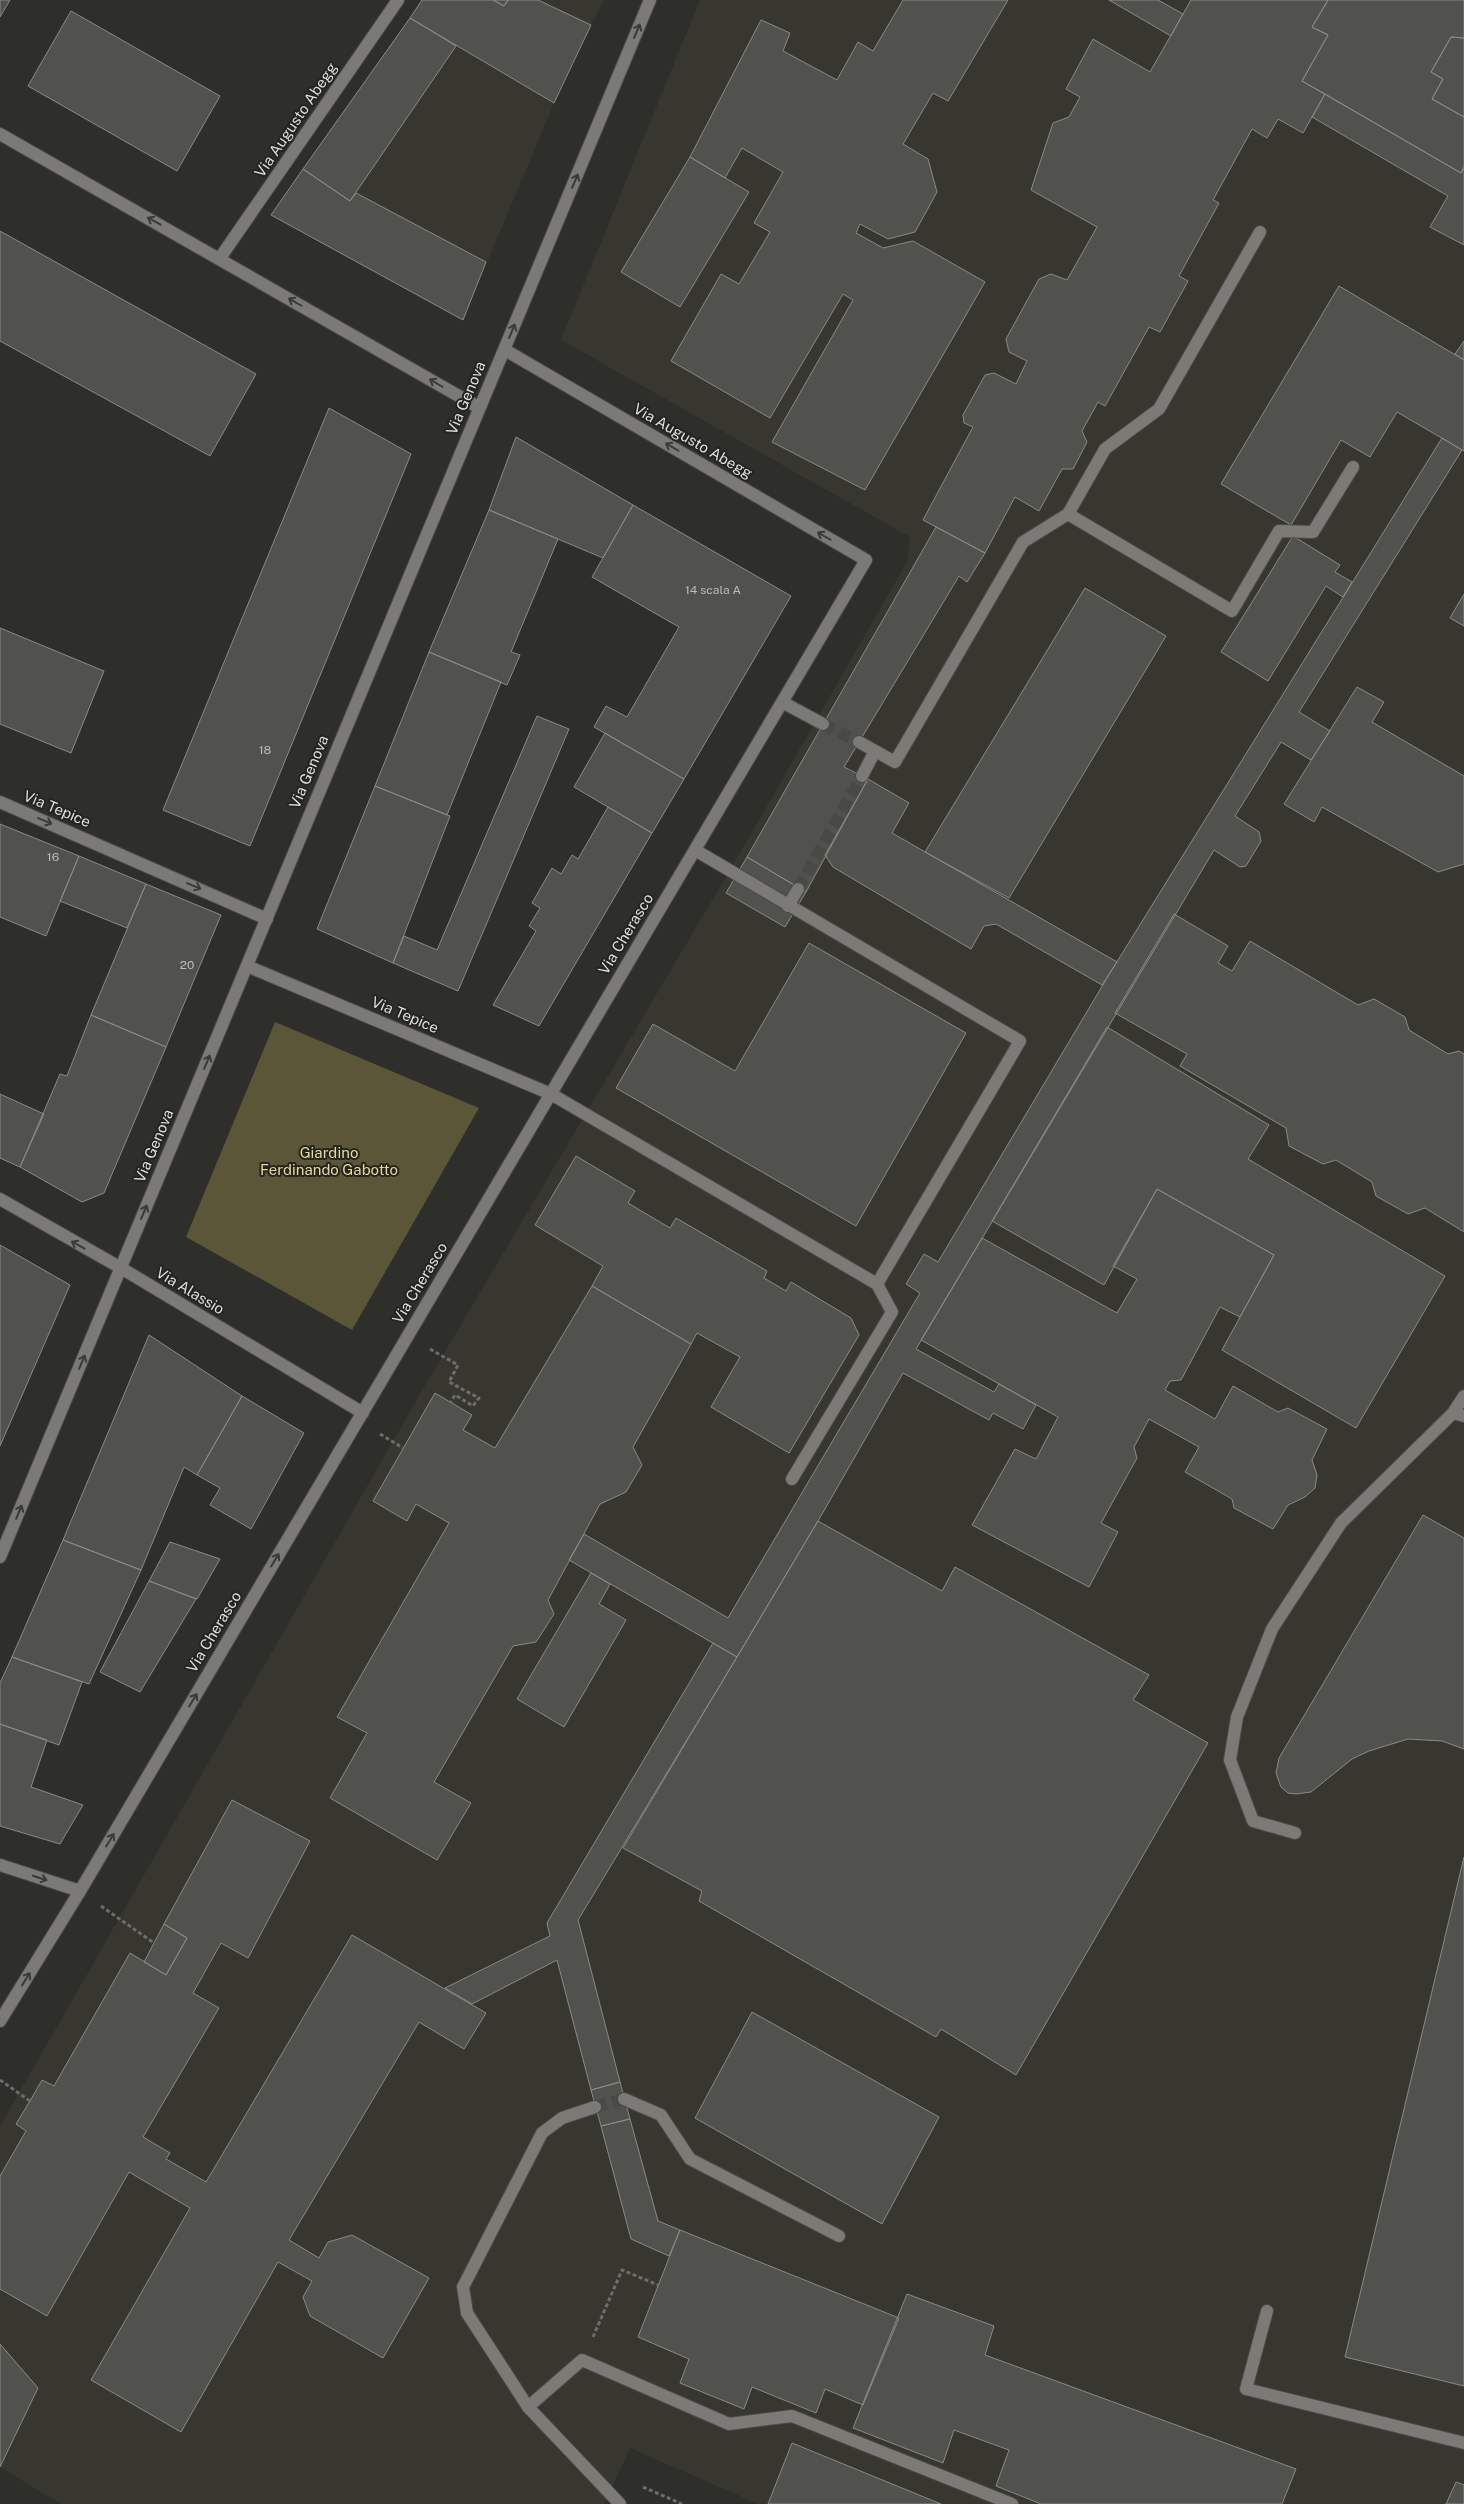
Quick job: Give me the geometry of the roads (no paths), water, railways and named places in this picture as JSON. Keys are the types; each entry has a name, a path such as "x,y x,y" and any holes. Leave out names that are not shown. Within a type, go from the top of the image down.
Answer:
{"street":[{"name":"Via Augusto Abegg","path":"220,258 398,0"},
{"name":"Via Genova","path":"0,1557 267,919 478,407 504,350 650,0"},
{"path":"0,134 478,407"},
{"path":"859,742 895,762 1023,542 1068,514 1105,449 1159,409 1260,232"},
{"name":"Via Augusto Abegg","path":"504,350 866,560"},
{"path":"1068,514 1232,611 1279,531 1313,532 1353,467"},
{"name":"Via Cherasco","path":"0,2020 80,1891 866,560"},
{"path":"782,702 823,724"},
{"path":"862,776 875,751"},
{"name":"Via Tepice","path":"0,802 267,919"},
{"path":"695,850 1020,1041 876,1284 892,1312 792,1479"},
{"path":"788,906 798,889"},
{"name":"Via Tepice","path":"247,966 551,1094 876,1284"},
{"name":"Via Alassio","path":"0,1199 121,1268 363,1413"},
{"path":"1295,1833 1253,1821 1230,1760 1237,1717 1272,1629 1341,1523 1458,1414 1464,1396"},
{"path":"0,1865 80,1891"},
{"path":"624,2099 661,2115 690,2159 839,2236"},
{"path":"595,2107 562,2118 542,2133 462,2287 467,2313 528,2407 620,2504"},
{"path":"1267,2311 1246,2389 1464,2443"},
{"path":"528,2407 582,2360 728,2424 792,2416 1012,2504"}],"tunnel":[{"path":"823,724 859,742"},
{"path":"798,889 862,776"},
{"path":"595,2107 624,2099"}],"park label":[{"name":"Giardino Ferdinando Gabotto","path":"329,1162"}]}
